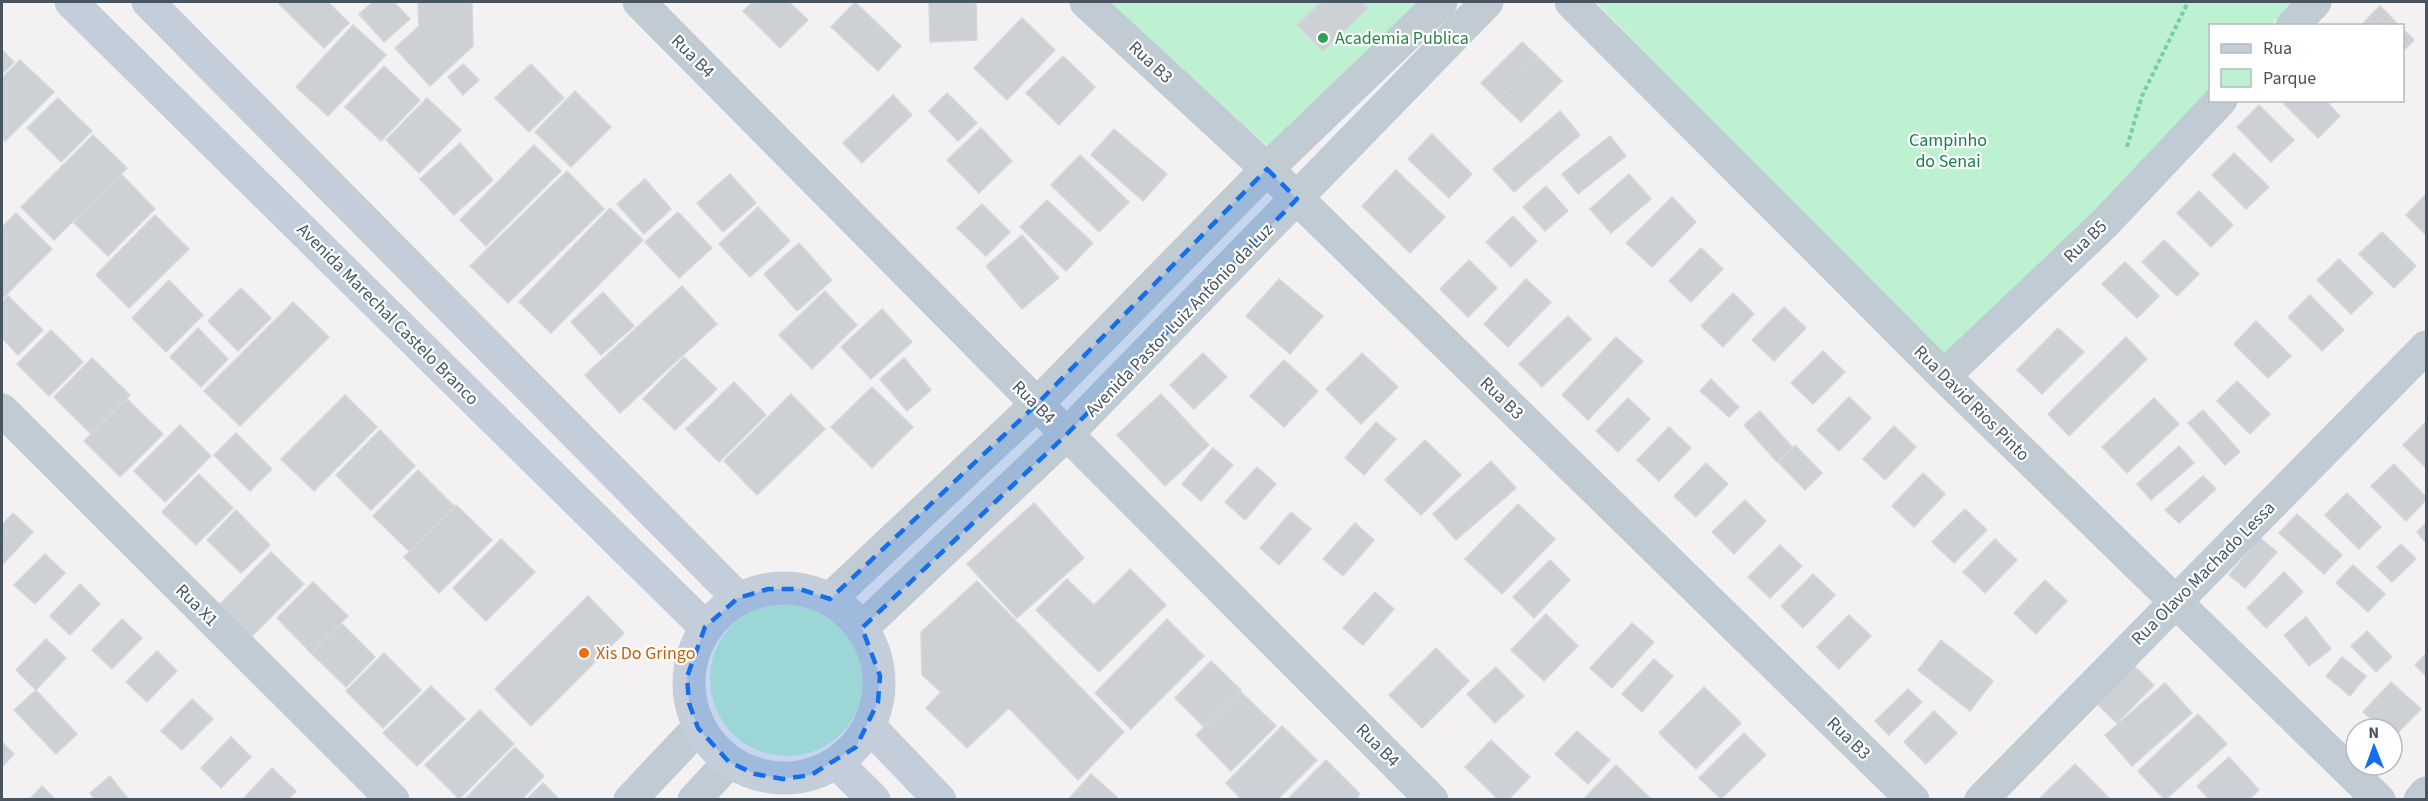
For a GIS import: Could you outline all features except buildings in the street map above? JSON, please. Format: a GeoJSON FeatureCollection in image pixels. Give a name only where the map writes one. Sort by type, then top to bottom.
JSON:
{"type":"FeatureCollection","features":[{"type":"Feature","properties":{"kind":"main road","name":"Avenida Marechal Castelo Branco"},"geometry":{"type":"LineString","coordinates":[[71,2],[705,627]]}},
{"type":"Feature","properties":{"kind":"main road"},"geometry":{"type":"LineString","coordinates":[[148,2],[738,598]]}},
{"type":"Feature","properties":{"kind":"main road"},"geometry":{"type":"LineString","coordinates":[[768,588],[800,589],[830,599],[862,628],[874,651],[880,676],[878,702],[869,726],[856,747],[837,763],[811,775],[783,778],[755,774],[729,762],[698,728],[689,703],[687,677],[693,651],[705,627],[738,598],[768,588]]}},
{"type":"Feature","properties":{"kind":"main road"},"geometry":{"type":"LineString","coordinates":[[869,726],[940,800]]}},
{"type":"Feature","properties":{"kind":"main road"},"geometry":{"type":"LineString","coordinates":[[837,763],[873,800]]}},
{"type":"Feature","properties":{"kind":"street","name":"Rua B4"},"geometry":{"type":"LineString","coordinates":[[639,2],[1432,800]]}},
{"type":"Feature","properties":{"kind":"street","name":"Rua B3"},"geometry":{"type":"LineString","coordinates":[[1086,2],[1267,169],[1913,800]]}},
{"type":"Feature","properties":{"kind":"street"},"geometry":{"type":"LineString","coordinates":[[830,599],[1037,404],[1267,169],[1441,2]]}},
{"type":"Feature","properties":{"kind":"street","name":"Avenida Pastor Luiz Antônio da Luz"},"geometry":{"type":"LineString","coordinates":[[862,628],[1067,434],[1487,2]]}},
{"type":"Feature","properties":{"kind":"street","name":"Rua David Rios Pinto"},"geometry":{"type":"LineString","coordinates":[[1571,2],[1944,376],[2379,800]]}},
{"type":"Feature","properties":{"kind":"street"},"geometry":{"type":"LineString","coordinates":[[2294,24],[2315,2]]}},
{"type":"Feature","properties":{"kind":"street","name":"Rua B5"},"geometry":{"type":"LineString","coordinates":[[1944,376],[2104,224],[2219,102]]}},
{"type":"Feature","properties":{"kind":"street","name":"Rua Olavo Machado Lessa"},"geometry":{"type":"LineString","coordinates":[[1981,800],[2427,347]]}},
{"type":"Feature","properties":{"kind":"street","name":"Rua X1"},"geometry":{"type":"LineString","coordinates":[[2,410],[393,800]]}},
{"type":"Feature","properties":{"kind":"street"},"geometry":{"type":"LineString","coordinates":[[630,800],[698,728]]}},
{"type":"Feature","properties":{"kind":"street"},"geometry":{"type":"LineString","coordinates":[[694,800],[729,762]]}},
{"type":"Feature","properties":{"kind":"street"},"geometry":{"type":"LineString","coordinates":[[2420,800],[2427,793]]}},
{"type":"Feature","properties":{"kind":"path"},"geometry":{"type":"LineString","coordinates":[[2126,149],[2142,96],[2188,2]]}},
{"type":"Feature","properties":{"kind":"highlighted area"},"geometry":{"type":"Polygon","coordinates":[[[1267,169],[1297,199],[1067,434],[862,628],[880,676],[878,702],[856,747],[811,775],[783,779],[755,774],[729,762],[698,728],[689,703],[687,677],[705,627],[738,598],[768,589],[800,589],[830,599],[1037,404],[1267,169]]]}},
{"type":"Feature","properties":{"kind":"green space"},"geometry":{"type":"Polygon","coordinates":[[[1107,2],[1418,2],[1273,151],[1107,2]]]}},
{"type":"Feature","properties":{"kind":"green space","name":"Campinho do Senai"},"geometry":{"type":"Polygon","coordinates":[[[1596,2],[2293,2],[2272,24],[2209,24],[2209,93],[2094,218],[1943,361],[1596,2]]]}},
{"type":"Feature","properties":{"kind":"green space"},"geometry":{"type":"Polygon","coordinates":[[[787,602],[816,608],[830,615],[841,625],[851,636],[858,650],[864,679],[858,708],[851,722],[841,733],[830,743],[816,750],[787,756],[758,750],[744,743],[733,733],[723,722],[716,708],[710,679],[716,650],[723,636],[733,625],[744,615],[758,608],[787,602]]]}},
{"type":"Feature","properties":{"kind":"place","name":"Academia Publica"},"geometry":{"type":"Point","coordinates":[1323,38]}},
{"type":"Feature","properties":{"kind":"place","name":"Xis Do Gringo"},"geometry":{"type":"Point","coordinates":[584,653]}}]}
